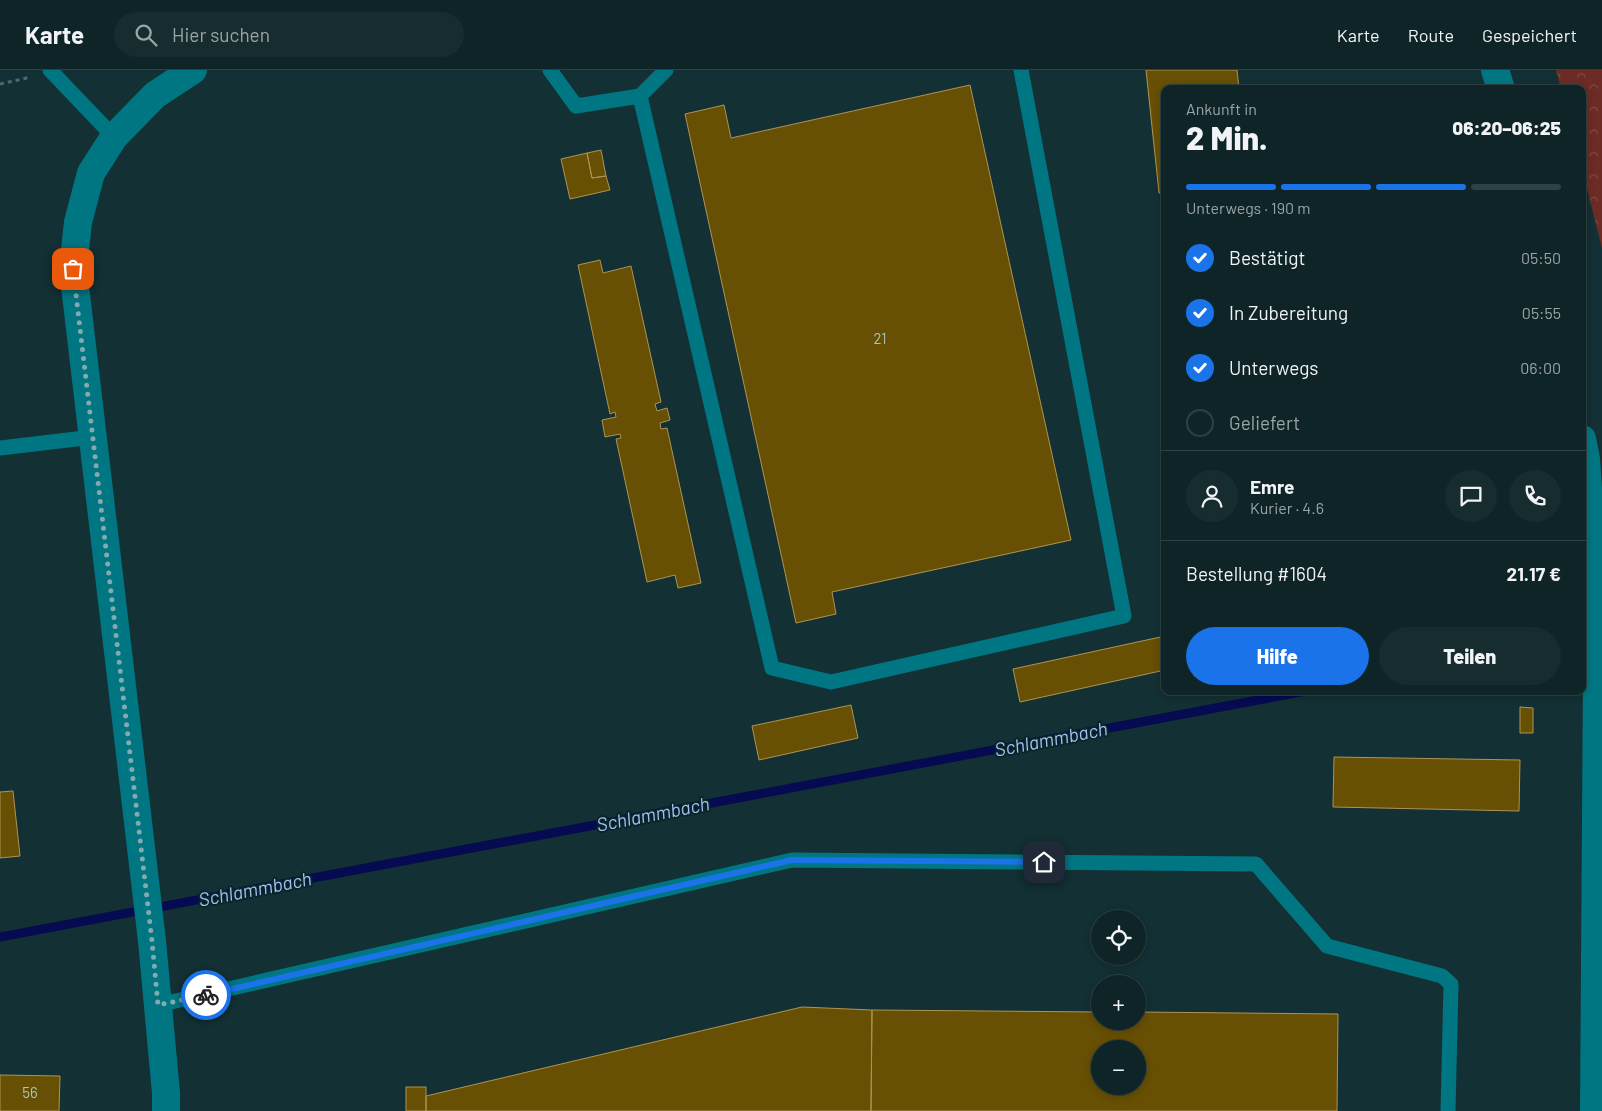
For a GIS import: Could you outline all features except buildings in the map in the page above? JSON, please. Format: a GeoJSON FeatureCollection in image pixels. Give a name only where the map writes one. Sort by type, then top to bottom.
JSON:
{"type":"FeatureCollection","features":[{"type":"Feature","properties":{"kind":"street"},"geometry":{"type":"LineString","coordinates":[[166,1111],[152,941],[73,269],[78,222],[91,173],[114,137],[155,95],[194,70]]}},
{"type":"Feature","properties":{"kind":"street"},"geometry":{"type":"LineString","coordinates":[[1495,70],[1500,85]]}},
{"type":"Feature","properties":{"kind":"street"},"geometry":{"type":"LineString","coordinates":[[1586,458],[1596,606],[1600,719],[1598,1014],[1594,1111]]}},
{"type":"Feature","properties":{"kind":"lane"},"geometry":{"type":"LineString","coordinates":[[550,70],[576,106],[640,96],[666,70]]}},
{"type":"Feature","properties":{"kind":"lane"},"geometry":{"type":"LineString","coordinates":[[640,96],[772,668],[831,682],[1124,616],[1021,70]]}},
{"type":"Feature","properties":{"kind":"lane"},"geometry":{"type":"LineString","coordinates":[[50,71],[114,137]]}},
{"type":"Feature","properties":{"kind":"lane"},"geometry":{"type":"LineString","coordinates":[[0,448],[93,437]]}},
{"type":"Feature","properties":{"kind":"lane"},"geometry":{"type":"LineString","coordinates":[[158,1005],[792,860],[1256,864],[1328,946],[1442,976],[1451,984],[1448,1111]]}},
{"type":"Feature","properties":{"kind":"path"},"geometry":{"type":"LineString","coordinates":[[0,84],[50,71]]}},
{"type":"Feature","properties":{"kind":"green space"},"geometry":{"type":"Polygon","coordinates":[[[1556,70],[1602,70],[1602,248],[1586,185],[1586,85],[1560,85],[1556,70]]]}},
{"type":"Feature","properties":{"kind":"waterway","name":"Schlammbach"},"geometry":{"type":"LineString","coordinates":[[0,937],[1285,695]]}},
{"type":"Feature","properties":{"kind":"way so far"},"geometry":{"type":"LineString","coordinates":[[73,269],[158,1005],[206,995]]}},
{"type":"Feature","properties":{"kind":"route"},"geometry":{"type":"LineString","coordinates":[[206,995],[792,860],[1044,862]]}}]}
